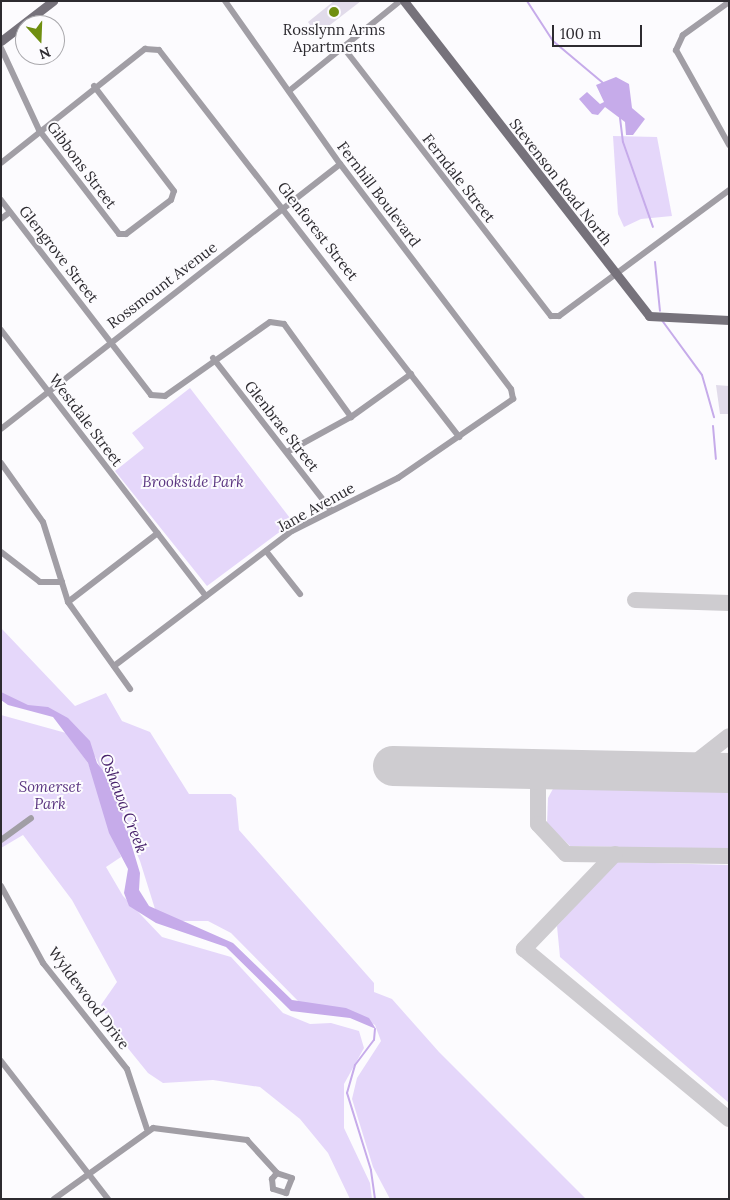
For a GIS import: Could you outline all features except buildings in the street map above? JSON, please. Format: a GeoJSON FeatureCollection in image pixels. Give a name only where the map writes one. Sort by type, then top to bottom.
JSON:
{"type":"FeatureCollection","features":[{"type":"Feature","properties":{"kind":"street"},"geometry":{"type":"LineString","coordinates":[[1,41],[53,1]]}},
{"type":"Feature","properties":{"kind":"street","name":"Fernhill Boulevard"},"geometry":{"type":"LineString","coordinates":[[225,1],[340,164],[511,389],[513,399]]}},
{"type":"Feature","properties":{"kind":"street"},"geometry":{"type":"LineString","coordinates":[[289,91],[400,1]]}},
{"type":"Feature","properties":{"kind":"street","name":"Stevenson Road North"},"geometry":{"type":"LineString","coordinates":[[404,1],[649,316],[729,320]]}},
{"type":"Feature","properties":{"kind":"street"},"geometry":{"type":"LineString","coordinates":[[729,2],[683,35],[676,50],[729,145]]}},
{"type":"Feature","properties":{"kind":"street","name":"Glenforest Street"},"geometry":{"type":"LineString","coordinates":[[94,86],[151,47],[159,50],[284,207],[459,437]]}},
{"type":"Feature","properties":{"kind":"street","name":"Gibbons Street"},"geometry":{"type":"LineString","coordinates":[[1,48],[39,130],[119,234],[126,234],[171,200],[174,191],[94,86]]}},
{"type":"Feature","properties":{"kind":"street","name":"Ferndale Street"},"geometry":{"type":"LineString","coordinates":[[342,48],[547,314],[559,316],[615,273]]}},
{"type":"Feature","properties":{"kind":"street"},"geometry":{"type":"LineString","coordinates":[[1,163],[94,86]]}},
{"type":"Feature","properties":{"kind":"street","name":"Rossmount Avenue"},"geometry":{"type":"LineString","coordinates":[[1,429],[109,341],[340,164]]}},
{"type":"Feature","properties":{"kind":"street"},"geometry":{"type":"LineString","coordinates":[[615,273],[729,190]]}},
{"type":"Feature","properties":{"kind":"street","name":"Glengrove Street"},"geometry":{"type":"LineString","coordinates":[[1,200],[151,395],[165,396],[213,358]]}},
{"type":"Feature","properties":{"kind":"street"},"geometry":{"type":"LineString","coordinates":[[1,219],[10,212]]}},
{"type":"Feature","properties":{"kind":"street"},"geometry":{"type":"LineString","coordinates":[[213,358],[256,328],[270,322],[284,324],[351,416]]}},
{"type":"Feature","properties":{"kind":"street","name":"Westdale Street"},"geometry":{"type":"LineString","coordinates":[[1,330],[50,391],[206,596]]}},
{"type":"Feature","properties":{"kind":"street","name":"Glenbrae Street"},"geometry":{"type":"LineString","coordinates":[[213,358],[331,510]]}},
{"type":"Feature","properties":{"kind":"street"},"geometry":{"type":"LineString","coordinates":[[287,452],[351,416],[412,374]]}},
{"type":"Feature","properties":{"kind":"street","name":"Jane Avenue"},"geometry":{"type":"LineString","coordinates":[[114,666],[266,551],[331,510],[398,478],[513,399]]}},
{"type":"Feature","properties":{"kind":"street"},"geometry":{"type":"LineString","coordinates":[[1,463],[34,504],[68,602],[130,689]]}},
{"type":"Feature","properties":{"kind":"street"},"geometry":{"type":"LineString","coordinates":[[68,602],[158,533]]}},
{"type":"Feature","properties":{"kind":"street"},"geometry":{"type":"LineString","coordinates":[[266,551],[300,594]]}},
{"type":"Feature","properties":{"kind":"street"},"geometry":{"type":"LineString","coordinates":[[1,552],[40,582],[62,582]]}},
{"type":"Feature","properties":{"kind":"street"},"geometry":{"type":"LineString","coordinates":[[1,840],[31,818]]}},
{"type":"Feature","properties":{"kind":"street","name":"Wyldewood Drive"},"geometry":{"type":"LineString","coordinates":[[1,886],[43,963],[127,1069],[148,1129]]}},
{"type":"Feature","properties":{"kind":"street"},"geometry":{"type":"LineString","coordinates":[[1,1062],[108,1199]]}},
{"type":"Feature","properties":{"kind":"street"},"geometry":{"type":"LineString","coordinates":[[54,1199],[148,1129],[237,1136],[258,1148],[277,1173]]}},
{"type":"Feature","properties":{"kind":"green space"},"geometry":{"type":"Polygon","coordinates":[[[613,136],[657,137],[672,216],[641,219],[624,227],[618,214],[613,136]]]}},
{"type":"Feature","properties":{"kind":"green space","name":"Brookside Park"},"geometry":{"type":"Polygon","coordinates":[[[190,388],[293,522],[207,586],[115,471],[144,448],[132,433],[190,388]]]}},
{"type":"Feature","properties":{"kind":"green space"},"geometry":{"type":"Polygon","coordinates":[[[1,628],[75,706],[106,693],[122,721],[150,732],[189,794],[231,794],[236,798],[239,830],[374,983],[374,992],[392,999],[439,1052],[586,1199],[390,1199],[373,1167],[352,1099],[357,1078],[381,1041],[375,1025],[352,1014],[300,1003],[231,933],[208,921],[173,921],[155,909],[140,861],[96,758],[71,723],[1,696],[1,628]]]}},
{"type":"Feature","properties":{"kind":"green space","name":"Somerset Park"},"geometry":{"type":"Polygon","coordinates":[[[1,715],[66,733],[88,763],[121,857],[106,867],[123,896],[162,937],[231,957],[283,1013],[310,1024],[331,1023],[359,1031],[364,1048],[344,1084],[344,1128],[370,1183],[372,1199],[350,1199],[328,1153],[300,1119],[260,1087],[213,1080],[163,1083],[148,1073],[114,1031],[101,1005],[117,982],[72,900],[23,835],[1,848],[1,715]]]}},
{"type":"Feature","properties":{"kind":"green space"},"geometry":{"type":"Polygon","coordinates":[[[555,785],[729,789],[729,849],[570,846],[547,824],[548,798],[555,785]]]}},
{"type":"Feature","properties":{"kind":"green space"},"geometry":{"type":"Polygon","coordinates":[[[616,862],[729,865],[729,1103],[560,957],[557,926],[616,862]]]}},
{"type":"Feature","properties":{"kind":"shaded area"},"geometry":{"type":"Polygon","coordinates":[[[616,77],[629,84],[632,108],[645,119],[633,135],[626,135],[625,122],[605,107],[598,115],[592,114],[579,99],[587,92],[600,104],[604,102],[596,85],[616,77]]]}},
{"type":"Feature","properties":{"kind":"shaded area"},"geometry":{"type":"Polygon","coordinates":[[[1,692],[28,705],[48,707],[68,718],[90,741],[97,763],[113,783],[140,873],[139,890],[149,906],[233,943],[292,1000],[346,1008],[369,1018],[376,1029],[350,1018],[291,1011],[226,947],[156,923],[129,906],[124,893],[128,869],[109,833],[88,763],[53,717],[8,705],[1,700],[1,692]]]}},
{"type":"Feature","properties":{"kind":"waterway"},"geometry":{"type":"LineString","coordinates":[[527,1],[553,41],[603,83]]}},
{"type":"Feature","properties":{"kind":"waterway"},"geometry":{"type":"LineString","coordinates":[[620,118],[623,142],[653,227]]}},
{"type":"Feature","properties":{"kind":"waterway"},"geometry":{"type":"LineString","coordinates":[[655,262],[660,311]]}},
{"type":"Feature","properties":{"kind":"waterway"},"geometry":{"type":"LineString","coordinates":[[661,319],[702,375],[714,417]]}},
{"type":"Feature","properties":{"kind":"waterway"},"geometry":{"type":"LineString","coordinates":[[713,426],[716,459]]}},
{"type":"Feature","properties":{"kind":"waterway","name":"Oshawa Creek"},"geometry":{"type":"LineString","coordinates":[[375,1029],[374,1040],[355,1065],[347,1093],[371,1170],[375,1199]]}},
{"type":"Feature","properties":{"kind":"taxiway"},"geometry":{"type":"LineString","coordinates":[[635,600],[729,603]]}},
{"type":"Feature","properties":{"kind":"taxiway"},"geometry":{"type":"LineString","coordinates":[[683,772],[729,736]]}},
{"type":"Feature","properties":{"kind":"taxiway"},"geometry":{"type":"LineString","coordinates":[[545,769],[538,786],[538,824],[566,854],[729,856]]}},
{"type":"Feature","properties":{"kind":"taxiway"},"geometry":{"type":"LineString","coordinates":[[615,854],[524,949],[729,1119]]}},
{"type":"Feature","properties":{"kind":"runway"},"geometry":{"type":"LineString","coordinates":[[393,766],[729,773]]}},
{"type":"Feature","properties":{"kind":"place","name":"Rosslynn Arms Apartments"},"geometry":{"type":"Point","coordinates":[334,12]}}]}
